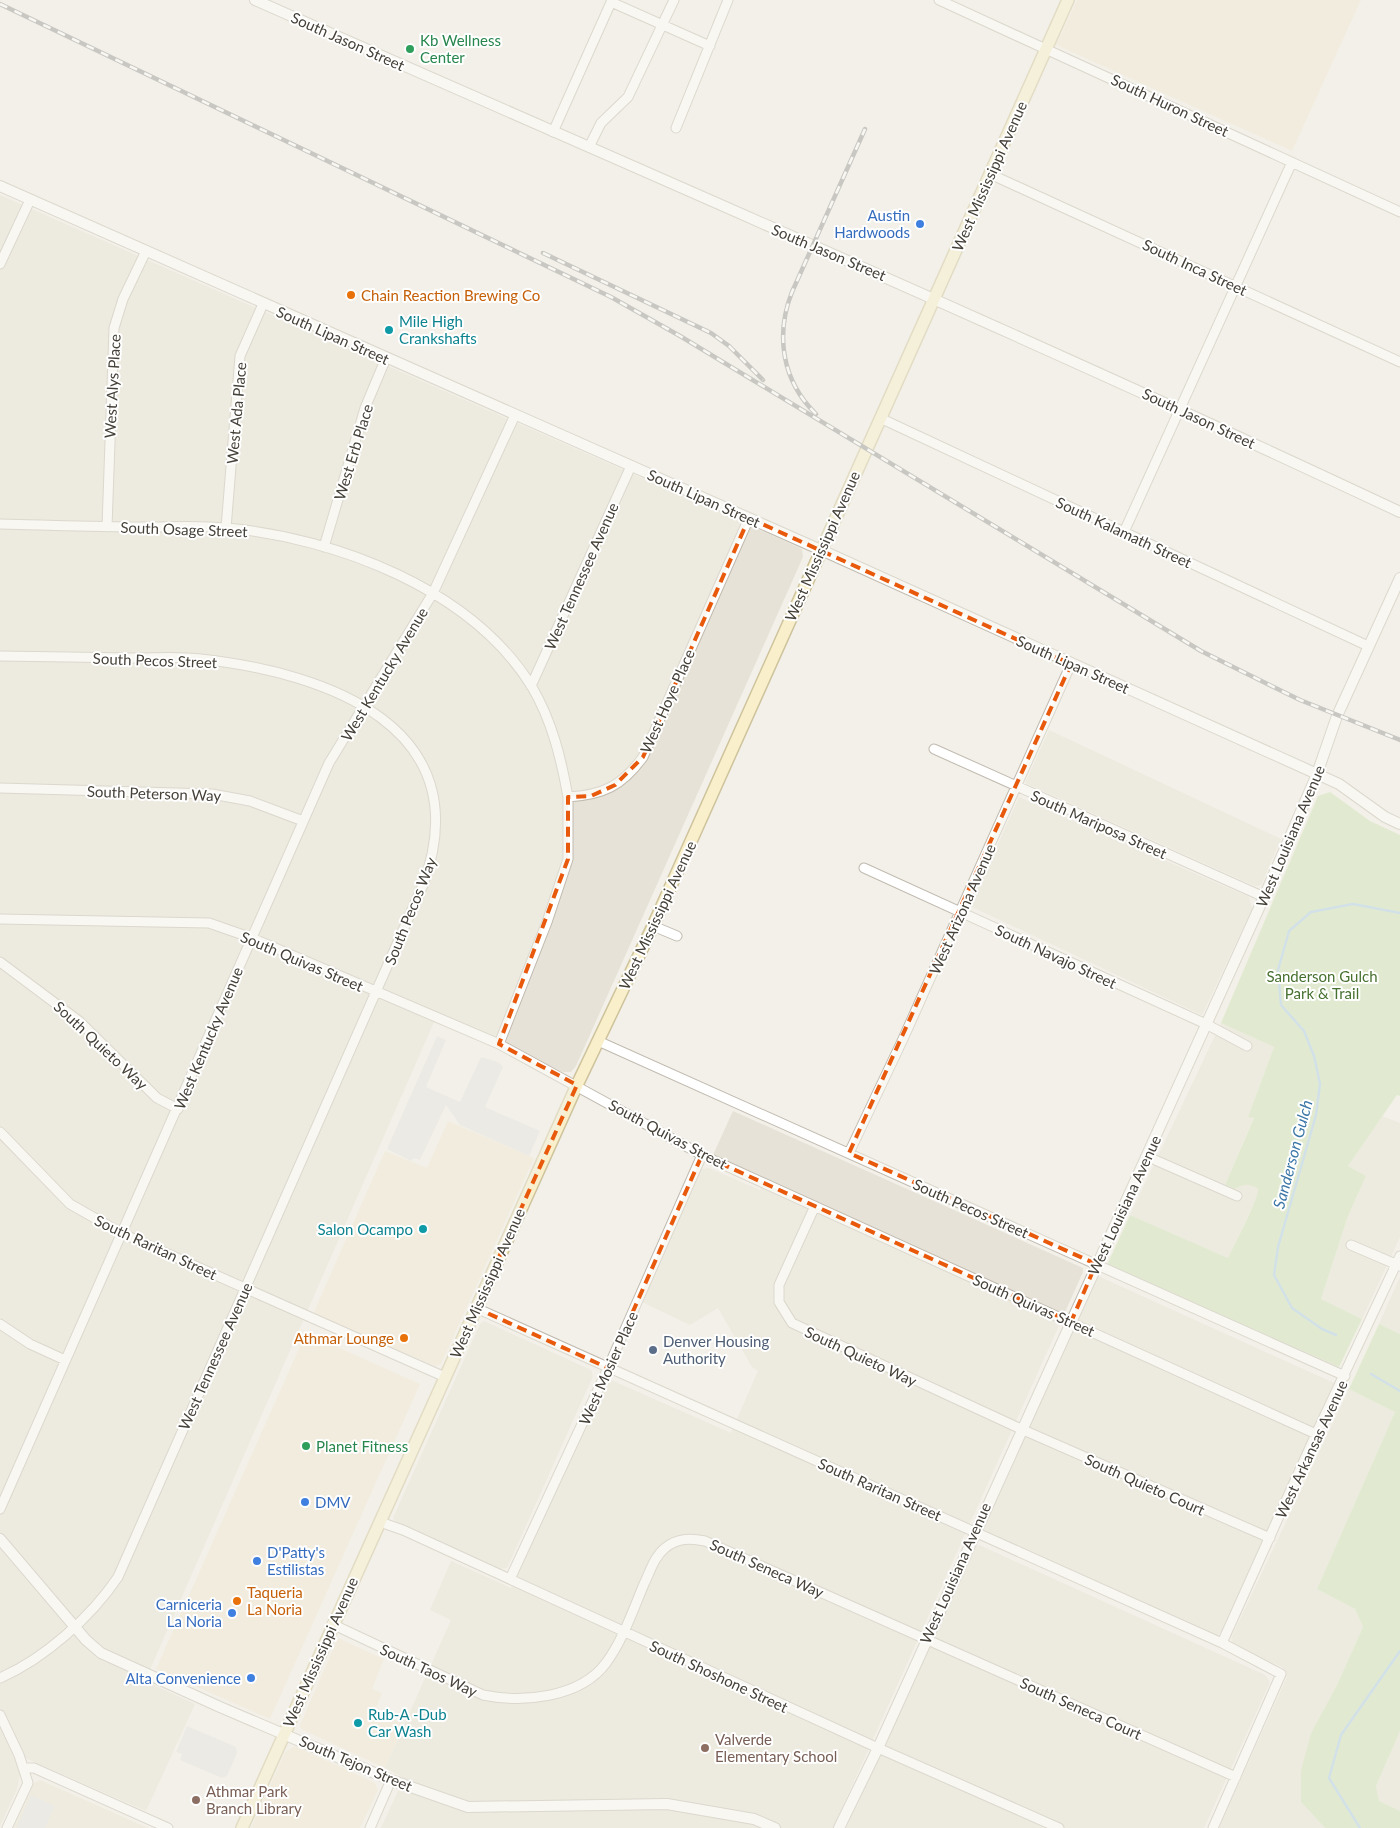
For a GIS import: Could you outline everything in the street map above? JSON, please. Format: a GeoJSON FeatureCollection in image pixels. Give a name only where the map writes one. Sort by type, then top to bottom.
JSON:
{"type":"FeatureCollection","features":[{"type":"Feature","properties":{"kind":"main road","name":"West Mississippi Avenue"},"geometry":{"type":"LineString","coordinates":[[242,1828],[332,1624],[380,1522],[576,1085],[653,926],[820,549],[1068,0]]}},
{"type":"Feature","properties":{"kind":"street","name":"South Jason Street"},"geometry":{"type":"LineString","coordinates":[[255,0],[934,298],[1180,409],[1400,512]]}},
{"type":"Feature","properties":{"kind":"street"},"geometry":{"type":"LineString","coordinates":[[589,148],[601,123],[628,97],[674,0]]}},
{"type":"Feature","properties":{"kind":"street"},"geometry":{"type":"LineString","coordinates":[[676,128],[728,0]]}},
{"type":"Feature","properties":{"kind":"street","name":"South Huron Street"},"geometry":{"type":"LineString","coordinates":[[939,0],[1400,212]]}},
{"type":"Feature","properties":{"kind":"street"},"geometry":{"type":"LineString","coordinates":[[553,132],[612,1],[710,46]]}},
{"type":"Feature","properties":{"kind":"street"},"geometry":{"type":"LineString","coordinates":[[1124,532],[1292,162]]}},
{"type":"Feature","properties":{"kind":"street","name":"South Inca Street"},"geometry":{"type":"LineString","coordinates":[[990,174],[1400,362]]}},
{"type":"Feature","properties":{"kind":"street","name":"South Lipan Street"},"geometry":{"type":"LineString","coordinates":[[0,186],[820,549],[1318,774],[1339,784],[1377,812],[1400,824]]}},
{"type":"Feature","properties":{"kind":"street"},"geometry":{"type":"LineString","coordinates":[[0,264],[30,200]]}},
{"type":"Feature","properties":{"kind":"street","name":"West Alys Place"},"geometry":{"type":"LineString","coordinates":[[107,527],[114,328],[123,299],[146,251]]}},
{"type":"Feature","properties":{"kind":"street","name":"West Ada Place"},"geometry":{"type":"LineString","coordinates":[[226,528],[240,356],[263,304]]}},
{"type":"Feature","properties":{"kind":"street","name":"West Erb Place"},"geometry":{"type":"LineString","coordinates":[[324,547],[365,408],[386,358]]}},
{"type":"Feature","properties":{"kind":"street","name":"West Kentucky Avenue"},"geometry":{"type":"LineString","coordinates":[[0,1510],[329,763],[365,707],[433,592],[515,415]]}},
{"type":"Feature","properties":{"kind":"street","name":"South Kalamath Street"},"geometry":{"type":"LineString","coordinates":[[880,418],[1368,646]]}},
{"type":"Feature","properties":{"kind":"street","name":"West Tennessee Avenue"},"geometry":{"type":"LineString","coordinates":[[531,686],[631,466]]}},
{"type":"Feature","properties":{"kind":"street","name":"West Hoye Place"},"geometry":{"type":"LineString","coordinates":[[568,797],[592,796],[615,785],[635,768],[643,757],[749,518]]}},
{"type":"Feature","properties":{"kind":"street","name":"South Osage Street"},"geometry":{"type":"LineString","coordinates":[[0,524],[226,528],[270,534],[324,547],[380,566],[433,592],[486,633],[531,686],[555,738],[568,797]]}},
{"type":"Feature","properties":{"kind":"street","name":"West Louisiana Avenue"},"geometry":{"type":"LineString","coordinates":[[839,1828],[878,1748],[974,1531],[1264,897],[1318,774],[1337,716],[1400,578]]}},
{"type":"Feature","properties":{"kind":"street","name":"South Pecos Street"},"geometry":{"type":"LineString","coordinates":[[0,656],[199,658],[291,675],[331,689],[365,707],[399,733],[408,743],[426,773],[434,798]]}},
{"type":"Feature","properties":{"kind":"street","name":"West Arizona Avenue"},"geometry":{"type":"LineString","coordinates":[[849,1153],[1017,787],[1071,664]]}},
{"type":"Feature","properties":{"kind":"street","name":"South Mariposa Street"},"geometry":{"type":"LineString","coordinates":[[934,749],[1264,897]]}},
{"type":"Feature","properties":{"kind":"street","name":"South Peterson Way"},"geometry":{"type":"LineString","coordinates":[[0,788],[212,794],[250,802],[303,821]]}},
{"type":"Feature","properties":{"kind":"street"},"geometry":{"type":"LineString","coordinates":[[499,1044],[547,922],[568,859],[568,797]]}},
{"type":"Feature","properties":{"kind":"street","name":"South Pecos Way"},"geometry":{"type":"LineString","coordinates":[[377,993],[430,865],[436,836],[434,798]]}},
{"type":"Feature","properties":{"kind":"street","name":"South Navajo Street"},"geometry":{"type":"LineString","coordinates":[[864,868],[1206,1024],[1247,1046]]}},
{"type":"Feature","properties":{"kind":"street","name":"South Quivas Street"},"geometry":{"type":"LineString","coordinates":[[0,919],[209,923],[252,938],[499,1044],[702,1155],[1316,1434]]}},
{"type":"Feature","properties":{"kind":"street"},"geometry":{"type":"LineString","coordinates":[[653,926],[677,936]]}},
{"type":"Feature","properties":{"kind":"street","name":"South Quieto Way"},"geometry":{"type":"LineString","coordinates":[[0,962],[79,1021],[157,1098],[178,1109]]}},
{"type":"Feature","properties":{"kind":"street","name":"West Tennessee Avenue"},"geometry":{"type":"LineString","coordinates":[[0,1678],[36,1657],[75,1627],[97,1605],[118,1577],[377,993]]}},
{"type":"Feature","properties":{"kind":"street","name":"South Pecos Street"},"geometry":{"type":"LineString","coordinates":[[598,1041],[1345,1376]]}},
{"type":"Feature","properties":{"kind":"street","name":"South Raritan Street"},"geometry":{"type":"LineString","coordinates":[[0,1132],[70,1204],[121,1233],[445,1377]]}},
{"type":"Feature","properties":{"kind":"street","name":"West Mosier Place"},"geometry":{"type":"LineString","coordinates":[[510,1579],[608,1368],[702,1155]]}},
{"type":"Feature","properties":{"kind":"street"},"geometry":{"type":"LineString","coordinates":[[1146,1156],[1237,1196]]}},
{"type":"Feature","properties":{"kind":"street","name":"South Quieto Way"},"geometry":{"type":"LineString","coordinates":[[816,1206],[779,1285],[779,1302],[792,1323],[1021,1429]]}},
{"type":"Feature","properties":{"kind":"street"},"geometry":{"type":"LineString","coordinates":[[1351,1245],[1399,1262]]}},
{"type":"Feature","properties":{"kind":"street","name":"West Arkansas Avenue"},"geometry":{"type":"LineString","coordinates":[[1222,1643],[1316,1434],[1399,1262]]}},
{"type":"Feature","properties":{"kind":"street","name":"South Raritan Street"},"geometry":{"type":"LineString","coordinates":[[476,1308],[1222,1643],[1281,1674],[1236,1777]]}},
{"type":"Feature","properties":{"kind":"street"},"geometry":{"type":"LineString","coordinates":[[0,1324],[30,1344],[65,1360]]}},
{"type":"Feature","properties":{"kind":"street","name":"South Quieto Court"},"geometry":{"type":"LineString","coordinates":[[1021,1429],[1270,1538]]}},
{"type":"Feature","properties":{"kind":"street","name":"South Shoshone Street"},"geometry":{"type":"LineString","coordinates":[[380,1522],[403,1530],[878,1748],[1059,1828]]}},
{"type":"Feature","properties":{"kind":"street","name":"South Tejon Street"},"geometry":{"type":"LineString","coordinates":[[0,1539],[75,1627],[101,1653],[220,1708],[284,1732],[391,1780],[468,1807],[667,1804],[754,1819],[775,1828]]}},
{"type":"Feature","properties":{"kind":"street","name":"South Seneca Way"},"geometry":{"type":"LineString","coordinates":[[623,1632],[658,1556],[678,1541],[694,1539],[705,1541],[926,1638]]}},
{"type":"Feature","properties":{"kind":"street","name":"South Taos Way"},"geometry":{"type":"LineString","coordinates":[[332,1624],[470,1690],[499,1697],[549,1695],[584,1683],[606,1664],[623,1632]]}},
{"type":"Feature","properties":{"kind":"street","name":"South Seneca Court"},"geometry":{"type":"LineString","coordinates":[[926,1638],[1236,1777]]}},
{"type":"Feature","properties":{"kind":"street"},"geometry":{"type":"LineString","coordinates":[[0,1715],[28,1783],[7,1828]]}},
{"type":"Feature","properties":{"kind":"street"},"geometry":{"type":"LineString","coordinates":[[23,1768],[34,1768],[168,1828]]}},
{"type":"Feature","properties":{"kind":"street"},"geometry":{"type":"LineString","coordinates":[[1213,1828],[1236,1777]]}},
{"type":"Feature","properties":{"kind":"street"},"geometry":{"type":"LineString","coordinates":[[370,1828],[391,1780]]}},
{"type":"Feature","properties":{"kind":"highlighted area"},"geometry":{"type":"Polygon","coordinates":[[[749,518],[1071,664],[849,1153],[1096,1264],[1071,1322],[702,1155],[608,1368],[476,1308],[577,1085],[499,1044],[568,859],[568,797],[591,796],[615,785],[643,757],[749,518]]]}},
{"type":"Feature","properties":{"kind":"shaded area"},"geometry":{"type":"Polygon","coordinates":[[[1077,0],[1361,0],[1292,151],[1056,45],[1077,0]]]}},
{"type":"Feature","properties":{"kind":"shaded area"},"geometry":{"type":"Polygon","coordinates":[[[0,195],[798,547],[802,549],[803,557],[576,1066],[571,1072],[563,1072],[437,1015],[145,1681],[195,1704],[146,1811],[23,1757],[17,1789],[0,1826],[0,195]]]}},
{"type":"Feature","properties":{"kind":"shaded area"},"geometry":{"type":"Polygon","coordinates":[[[1049,730],[1281,839],[1261,885],[1255,886],[1025,783],[1049,730]]]}},
{"type":"Feature","properties":{"kind":"shaded area"},"geometry":{"type":"Polygon","coordinates":[[[1019,797],[1249,897],[1252,909],[1202,1015],[970,906],[1019,797]]]}},
{"type":"Feature","properties":{"kind":"shaded area"},"geometry":{"type":"Polygon","coordinates":[[[1221,1023],[1274,1047],[1248,1117],[1254,1117],[1225,1185],[1235,1189],[1243,1184],[1250,1184],[1258,1189],[1259,1193],[1228,1258],[1130,1215],[1221,1023]]]}},
{"type":"Feature","properties":{"kind":"shaded area"},"geometry":{"type":"Polygon","coordinates":[[[437,1036],[446,1040],[426,1087],[460,1102],[481,1057],[498,1062],[503,1067],[485,1107],[540,1131],[529,1156],[460,1125],[446,1105],[420,1160],[414,1158],[411,1161],[387,1149],[437,1036]]]}},
{"type":"Feature","properties":{"kind":"shaded area"},"geometry":{"type":"Polygon","coordinates":[[[733,1111],[1083,1268],[1083,1272],[833,1828],[381,1828],[404,1778],[385,1768],[451,1620],[430,1610],[451,1561],[511,1588],[606,1381],[611,1380],[731,1433],[758,1371],[752,1367],[718,1308],[690,1325],[642,1302],[702,1169],[709,1168],[760,1190],[765,1178],[713,1155],[733,1111]]]}},
{"type":"Feature","properties":{"kind":"shaded area"},"geometry":{"type":"Polygon","coordinates":[[[1382,1116],[1400,1123],[1400,1237],[1362,1319],[1321,1299],[1348,1216],[1366,1176],[1348,1166],[1382,1116]]]}},
{"type":"Feature","properties":{"kind":"shaded area"},"geometry":{"type":"Polygon","coordinates":[[[448,1121],[534,1158],[441,1364],[435,1366],[313,1314],[385,1151],[427,1168],[448,1121]]]}},
{"type":"Feature","properties":{"kind":"shaded area"},"geometry":{"type":"Polygon","coordinates":[[[1098,1276],[1334,1383],[1223,1629],[1216,1637],[983,1531],[983,1526],[1098,1276]]]}},
{"type":"Feature","properties":{"kind":"shaded area"},"geometry":{"type":"Polygon","coordinates":[[[1400,1277],[1400,1334],[1379,1324],[1400,1277]]]}},
{"type":"Feature","properties":{"kind":"shaded area"},"geometry":{"type":"Polygon","coordinates":[[[484,1321],[591,1370],[593,1376],[507,1568],[498,1569],[395,1521],[393,1518],[480,1324],[484,1321]]]}},
{"type":"Feature","properties":{"kind":"shaded area"},"geometry":{"type":"Polygon","coordinates":[[[306,1333],[420,1384],[270,1719],[156,1669],[306,1333]]]}},
{"type":"Feature","properties":{"kind":"shaded area"},"geometry":{"type":"Polygon","coordinates":[[[1349,1389],[1395,1412],[1317,1589],[1355,1609],[1363,1627],[1337,1685],[1311,1733],[1301,1802],[1325,1828],[1219,1828],[1287,1677],[1282,1667],[1231,1644],[1232,1636],[1349,1389]]]}},
{"type":"Feature","properties":{"kind":"shaded area"},"geometry":{"type":"Polygon","coordinates":[[[979,1545],[1265,1675],[1270,1682],[1204,1828],[846,1828],[972,1548],[979,1545]]]}},
{"type":"Feature","properties":{"kind":"shaded area"},"geometry":{"type":"Polygon","coordinates":[[[338,1638],[384,1659],[372,1689],[382,1693],[375,1711],[404,1724],[385,1768],[301,1729],[300,1725],[338,1638]]]}},
{"type":"Feature","properties":{"kind":"shaded area"},"geometry":{"type":"Polygon","coordinates":[[[187,1726],[236,1747],[237,1753],[227,1776],[222,1778],[180,1760],[182,1754],[176,1752],[187,1726]]]}},
{"type":"Feature","properties":{"kind":"shaded area"},"geometry":{"type":"Polygon","coordinates":[[[1400,1731],[1400,1811],[1379,1801],[1376,1786],[1400,1731]]]}},
{"type":"Feature","properties":{"kind":"shaded area"},"geometry":{"type":"Polygon","coordinates":[[[295,1746],[375,1783],[378,1790],[360,1828],[251,1828],[285,1752],[295,1746]]]}},
{"type":"Feature","properties":{"kind":"shaded area"},"geometry":{"type":"Polygon","coordinates":[[[40,1780],[148,1828],[14,1828],[34,1783],[40,1780]]]}},
{"type":"Feature","properties":{"kind":"shaded area"},"geometry":{"type":"Polygon","coordinates":[[[31,1795],[55,1806],[45,1828],[16,1828],[31,1795]]]}},
{"type":"Feature","properties":{"kind":"green space","name":"Sanderson Gulch Park & Trail"},"geometry":{"type":"Polygon","coordinates":[[[1330,792],[1370,821],[1400,835],[1400,1096],[1397,1095],[1348,1166],[1366,1176],[1348,1216],[1321,1299],[1362,1319],[1339,1367],[1107,1265],[1130,1215],[1228,1258],[1246,1222],[1258,1189],[1249,1185],[1235,1189],[1225,1185],[1254,1118],[1248,1117],[1274,1047],[1221,1023],[1318,796],[1330,792]]]}},
{"type":"Feature","properties":{"kind":"green space"},"geometry":{"type":"Polygon","coordinates":[[[1379,1324],[1400,1334],[1400,1731],[1376,1786],[1379,1801],[1400,1811],[1400,1828],[1325,1828],[1301,1802],[1301,1771],[1311,1733],[1337,1685],[1363,1627],[1355,1609],[1317,1589],[1395,1412],[1349,1389],[1379,1324]]]}},
{"type":"Feature","properties":{"kind":"waterway","name":"Sanderson Gulch"},"geometry":{"type":"LineString","coordinates":[[1336,1335],[1322,1329],[1292,1308],[1274,1275],[1278,1247],[1316,1115],[1320,1084],[1314,1056],[1304,1031],[1281,1005],[1278,970],[1289,931],[1311,912],[1353,904],[1400,913]]}},
{"type":"Feature","properties":{"kind":"waterway","name":"Sanderson Gulch"},"geometry":{"type":"LineString","coordinates":[[1371,1374],[1400,1391]]}},
{"type":"Feature","properties":{"kind":"waterway","name":"Sanderson Gulch"},"geometry":{"type":"LineString","coordinates":[[1360,1828],[1329,1778],[1341,1735],[1400,1651]]}},
{"type":"Feature","properties":{"kind":"railway"},"geometry":{"type":"LineString","coordinates":[[0,4],[611,297],[680,336],[1201,651],[1300,700],[1400,740]]}},
{"type":"Feature","properties":{"kind":"railway"},"geometry":{"type":"LineString","coordinates":[[816,414],[805,401],[789,372],[783,341],[784,325],[792,292],[865,129]]}},
{"type":"Feature","properties":{"kind":"railway"},"geometry":{"type":"LineString","coordinates":[[543,253],[711,333],[729,346],[763,380]]}},
{"type":"Feature","properties":{"kind":"place","name":"Kb Wellness Center"},"geometry":{"type":"Point","coordinates":[410,49]}},
{"type":"Feature","properties":{"kind":"place","name":"Austin Hardwoods"},"geometry":{"type":"Point","coordinates":[920,224]}},
{"type":"Feature","properties":{"kind":"place","name":"Chain Reaction Brewing Co"},"geometry":{"type":"Point","coordinates":[351,295]}},
{"type":"Feature","properties":{"kind":"place","name":"Mile High Crankshafts"},"geometry":{"type":"Point","coordinates":[389,330]}},
{"type":"Feature","properties":{"kind":"place","name":"Salon Ocampo"},"geometry":{"type":"Point","coordinates":[423,1229]}},
{"type":"Feature","properties":{"kind":"place","name":"Athmar Lounge"},"geometry":{"type":"Point","coordinates":[404,1338]}},
{"type":"Feature","properties":{"kind":"place","name":"Denver Housing Authority"},"geometry":{"type":"Point","coordinates":[653,1350]}},
{"type":"Feature","properties":{"kind":"place","name":"Planet Fitness"},"geometry":{"type":"Point","coordinates":[306,1446]}},
{"type":"Feature","properties":{"kind":"place","name":"DMV"},"geometry":{"type":"Point","coordinates":[305,1502]}},
{"type":"Feature","properties":{"kind":"place","name":"D'Patty's Estilistas"},"geometry":{"type":"Point","coordinates":[257,1561]}},
{"type":"Feature","properties":{"kind":"place","name":"Taqueria La Noria"},"geometry":{"type":"Point","coordinates":[237,1601]}},
{"type":"Feature","properties":{"kind":"place","name":"Carniceria La Noria"},"geometry":{"type":"Point","coordinates":[232,1613]}},
{"type":"Feature","properties":{"kind":"place","name":"Alta Convenience"},"geometry":{"type":"Point","coordinates":[251,1678]}},
{"type":"Feature","properties":{"kind":"place","name":"Rub-A -Dub Car Wash"},"geometry":{"type":"Point","coordinates":[358,1723]}},
{"type":"Feature","properties":{"kind":"place","name":"Valverde Elementary School"},"geometry":{"type":"Point","coordinates":[705,1748]}},
{"type":"Feature","properties":{"kind":"place","name":"Athmar Park Branch Library"},"geometry":{"type":"Point","coordinates":[196,1800]}}]}
